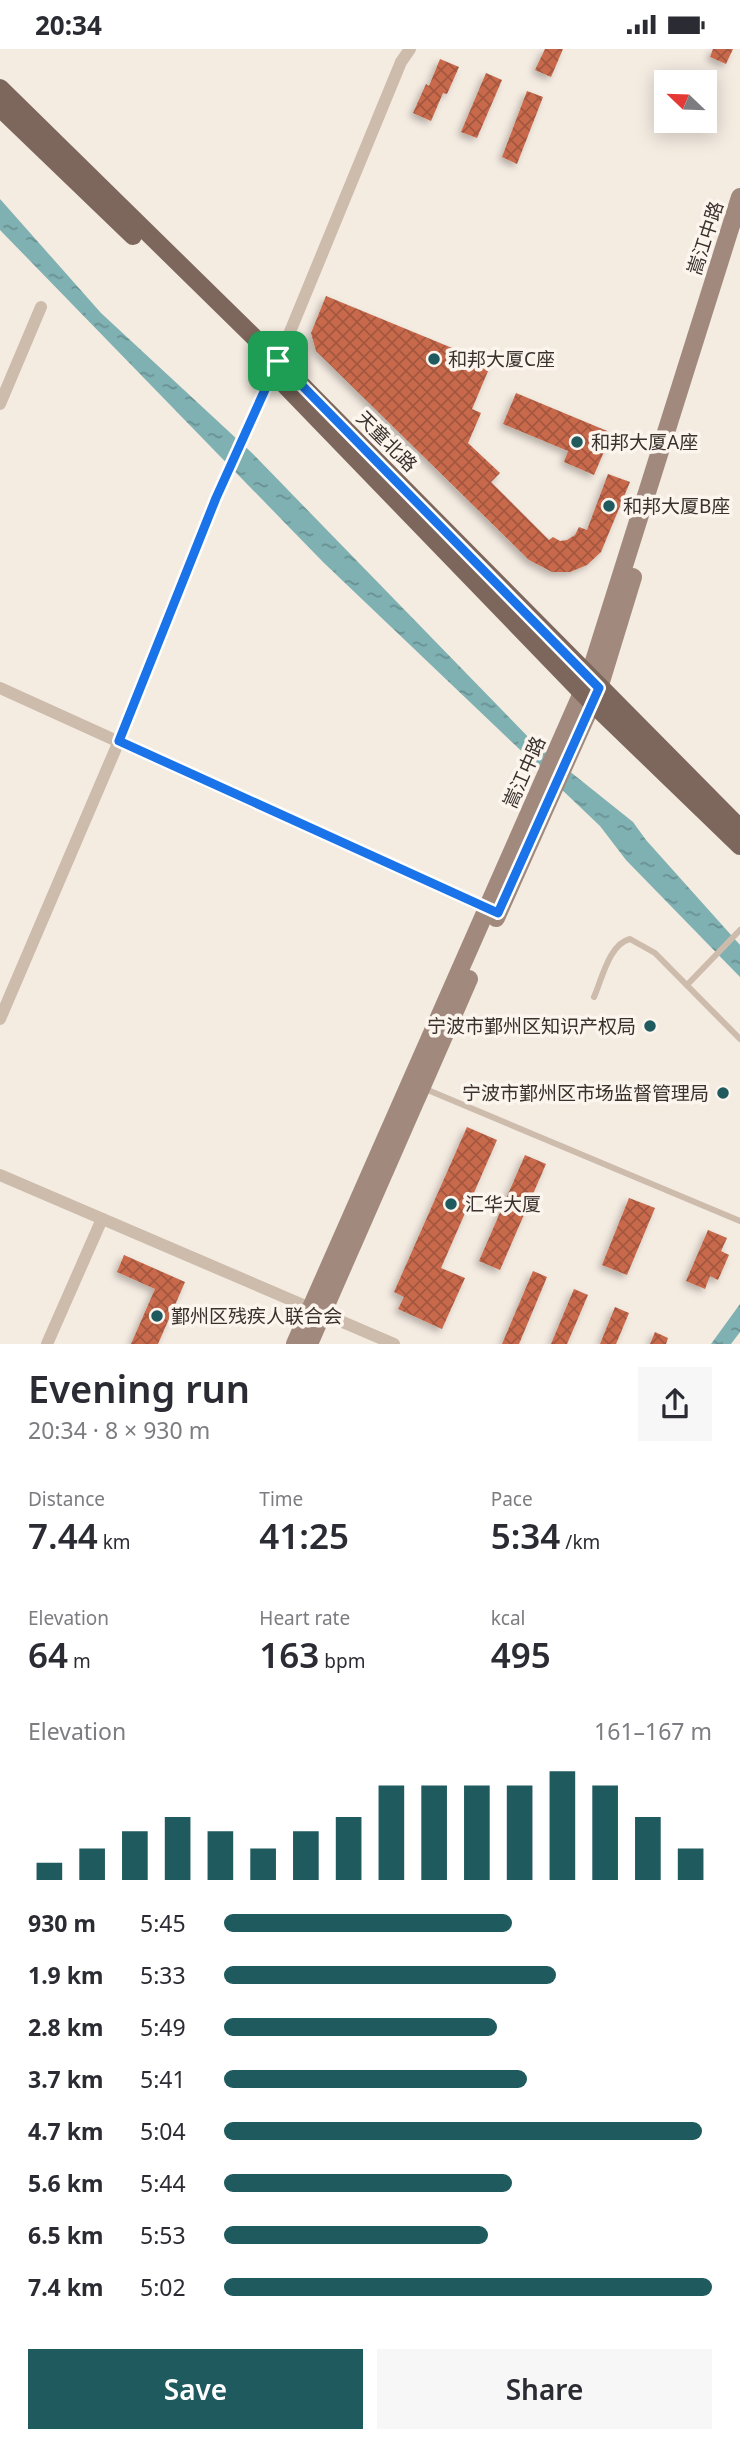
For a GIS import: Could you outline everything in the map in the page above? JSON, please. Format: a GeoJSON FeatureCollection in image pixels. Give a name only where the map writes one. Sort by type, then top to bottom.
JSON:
{"type":"FeatureCollection","features":[{"type":"Feature","properties":{"kind":"main road","name":"天童北路"},"geometry":{"type":"LineString","coordinates":[[0,88],[590,690],[740,828]]}},
{"type":"Feature","properties":{"kind":"main road","name":"天童北路"},"geometry":{"type":"LineString","coordinates":[[0,108],[166,260]]}},
{"type":"Feature","properties":{"kind":"main road","name":"嵩江中路"},"geometry":{"type":"LineString","coordinates":[[309,1344],[316,1310],[590,690],[740,197]]}},
{"type":"Feature","properties":{"kind":"main road","name":"嵩江中路"},"geometry":{"type":"LineString","coordinates":[[295,1344],[316,1310],[421,1088],[492,911],[540,820],[571,749],[740,229]]}},
{"type":"Feature","properties":{"kind":"main road"},"geometry":{"type":"LineString","coordinates":[[590,690],[740,846]]}},
{"type":"Feature","properties":{"kind":"street"},"geometry":{"type":"LineString","coordinates":[[0,1019],[119,741],[270,365],[401,62],[410,49]]}},
{"type":"Feature","properties":{"kind":"street"},"geometry":{"type":"LineString","coordinates":[[0,404],[41,307]]}},
{"type":"Feature","properties":{"kind":"street"},"geometry":{"type":"LineString","coordinates":[[0,688],[492,911]]}},
{"type":"Feature","properties":{"kind":"street"},"geometry":{"type":"LineString","coordinates":[[0,1175],[394,1344]]}},
{"type":"Feature","properties":{"kind":"street"},"geometry":{"type":"LineString","coordinates":[[47,1344],[102,1219]]}},
{"type":"Feature","properties":{"kind":"lane"},"geometry":{"type":"LineString","coordinates":[[687,985],[740,930]]}},
{"type":"Feature","properties":{"kind":"lane"},"geometry":{"type":"LineString","coordinates":[[594,997],[615,949],[622,941],[630,939],[655,953],[740,1038]]}},
{"type":"Feature","properties":{"kind":"lane"},"geometry":{"type":"LineString","coordinates":[[421,1088],[740,1221]]}},
{"type":"Feature","properties":{"kind":"water"},"geometry":{"type":"Polygon","coordinates":[[[0,199],[101,313],[252,453],[533,742],[633,822],[740,945],[740,977],[626,860],[600,826],[323,562],[0,230],[0,199]]]}},
{"type":"Feature","properties":{"kind":"water"},"geometry":{"type":"Polygon","coordinates":[[[740,1304],[740,1332],[731,1344],[711,1344],[740,1304]]]}},
{"type":"Feature","properties":{"kind":"building"},"geometry":{"type":"Polygon","coordinates":[[[545,49],[563,49],[551,77],[535,70],[545,49]]]}},
{"type":"Feature","properties":{"kind":"building"},"geometry":{"type":"Polygon","coordinates":[[[713,49],[733,49],[726,64],[710,57],[713,49]]]}},
{"type":"Feature","properties":{"kind":"building"},"geometry":{"type":"Polygon","coordinates":[[[440,59],[459,67],[447,94],[443,93],[431,121],[413,113],[426,84],[429,86],[440,59]]]}},
{"type":"Feature","properties":{"kind":"building"},"geometry":{"type":"Polygon","coordinates":[[[486,73],[502,80],[477,138],[461,132],[486,73]]]}},
{"type":"Feature","properties":{"kind":"building"},"geometry":{"type":"Polygon","coordinates":[[[527,91],[543,97],[517,164],[502,157],[527,91]]]}},
{"type":"Feature","properties":{"kind":"building"},"geometry":{"type":"Polygon","coordinates":[[[326,296],[491,364],[472,409],[481,413],[468,443],[500,473],[491,482],[549,540],[553,537],[560,541],[567,540],[575,535],[579,527],[587,530],[608,474],[630,482],[601,552],[587,565],[570,572],[552,572],[529,560],[316,351],[311,333],[326,296]]]}},
{"type":"Feature","properties":{"kind":"building","name":"和邦大厦A座"},"geometry":{"type":"Polygon","coordinates":[[[516,393],[612,433],[594,475],[564,462],[568,451],[503,424],[516,393]]]}},
{"type":"Feature","properties":{"kind":"building","name":"汇华大厦"},"geometry":{"type":"Polygon","coordinates":[[[467,1127],[497,1140],[441,1268],[465,1278],[442,1329],[398,1309],[404,1297],[394,1292],[467,1127]]]}},
{"type":"Feature","properties":{"kind":"building"},"geometry":{"type":"Polygon","coordinates":[[[525,1155],[546,1164],[500,1270],[479,1261],[525,1155]]]}},
{"type":"Feature","properties":{"kind":"building"},"geometry":{"type":"Polygon","coordinates":[[[629,1198],[655,1208],[627,1275],[602,1265],[629,1198]]]}},
{"type":"Feature","properties":{"kind":"building"},"geometry":{"type":"Polygon","coordinates":[[[708,1230],[727,1238],[721,1251],[729,1255],[718,1280],[710,1276],[705,1289],[686,1281],[708,1230]]]}},
{"type":"Feature","properties":{"kind":"building","name":"鄞州区残疾人联合会"},"geometry":{"type":"Polygon","coordinates":[[[124,1255],[185,1282],[158,1344],[131,1344],[155,1289],[117,1272],[124,1255]]]}},
{"type":"Feature","properties":{"kind":"building"},"geometry":{"type":"Polygon","coordinates":[[[533,1271],[547,1277],[519,1344],[502,1344],[533,1271]]]}},
{"type":"Feature","properties":{"kind":"building"},"geometry":{"type":"Polygon","coordinates":[[[574,1289],[588,1295],[567,1344],[551,1344],[574,1289]]]}},
{"type":"Feature","properties":{"kind":"building"},"geometry":{"type":"Polygon","coordinates":[[[615,1307],[629,1313],[616,1344],[600,1344],[615,1307]]]}},
{"type":"Feature","properties":{"kind":"building"},"geometry":{"type":"Polygon","coordinates":[[[655,1332],[668,1338],[666,1344],[650,1344],[655,1332]]]}},
{"type":"Feature","properties":{"kind":"place","name":"和邦大厦C座"},"geometry":{"type":"Point","coordinates":[434,359]}},
{"type":"Feature","properties":{"kind":"place","name":"和邦大厦A座"},"geometry":{"type":"Point","coordinates":[577,442]}},
{"type":"Feature","properties":{"kind":"place","name":"和邦大厦B座"},"geometry":{"type":"Point","coordinates":[609,506]}},
{"type":"Feature","properties":{"kind":"place","name":"宁波市鄞州区知识产权局"},"geometry":{"type":"Point","coordinates":[650,1026]}},
{"type":"Feature","properties":{"kind":"place","name":"宁波市鄞州区市场监督管理局"},"geometry":{"type":"Point","coordinates":[723,1093]}},
{"type":"Feature","properties":{"kind":"place","name":"汇华大厦"},"geometry":{"type":"Point","coordinates":[451,1204]}},
{"type":"Feature","properties":{"kind":"place","name":"鄞州区残疾人联合会"},"geometry":{"type":"Point","coordinates":[157,1316]}},
{"type":"Feature","properties":{"kind":"route"},"geometry":{"type":"LineString","coordinates":[[278,361],[599,688],[498,913],[119,741],[216,498],[278,361]]}}]}
